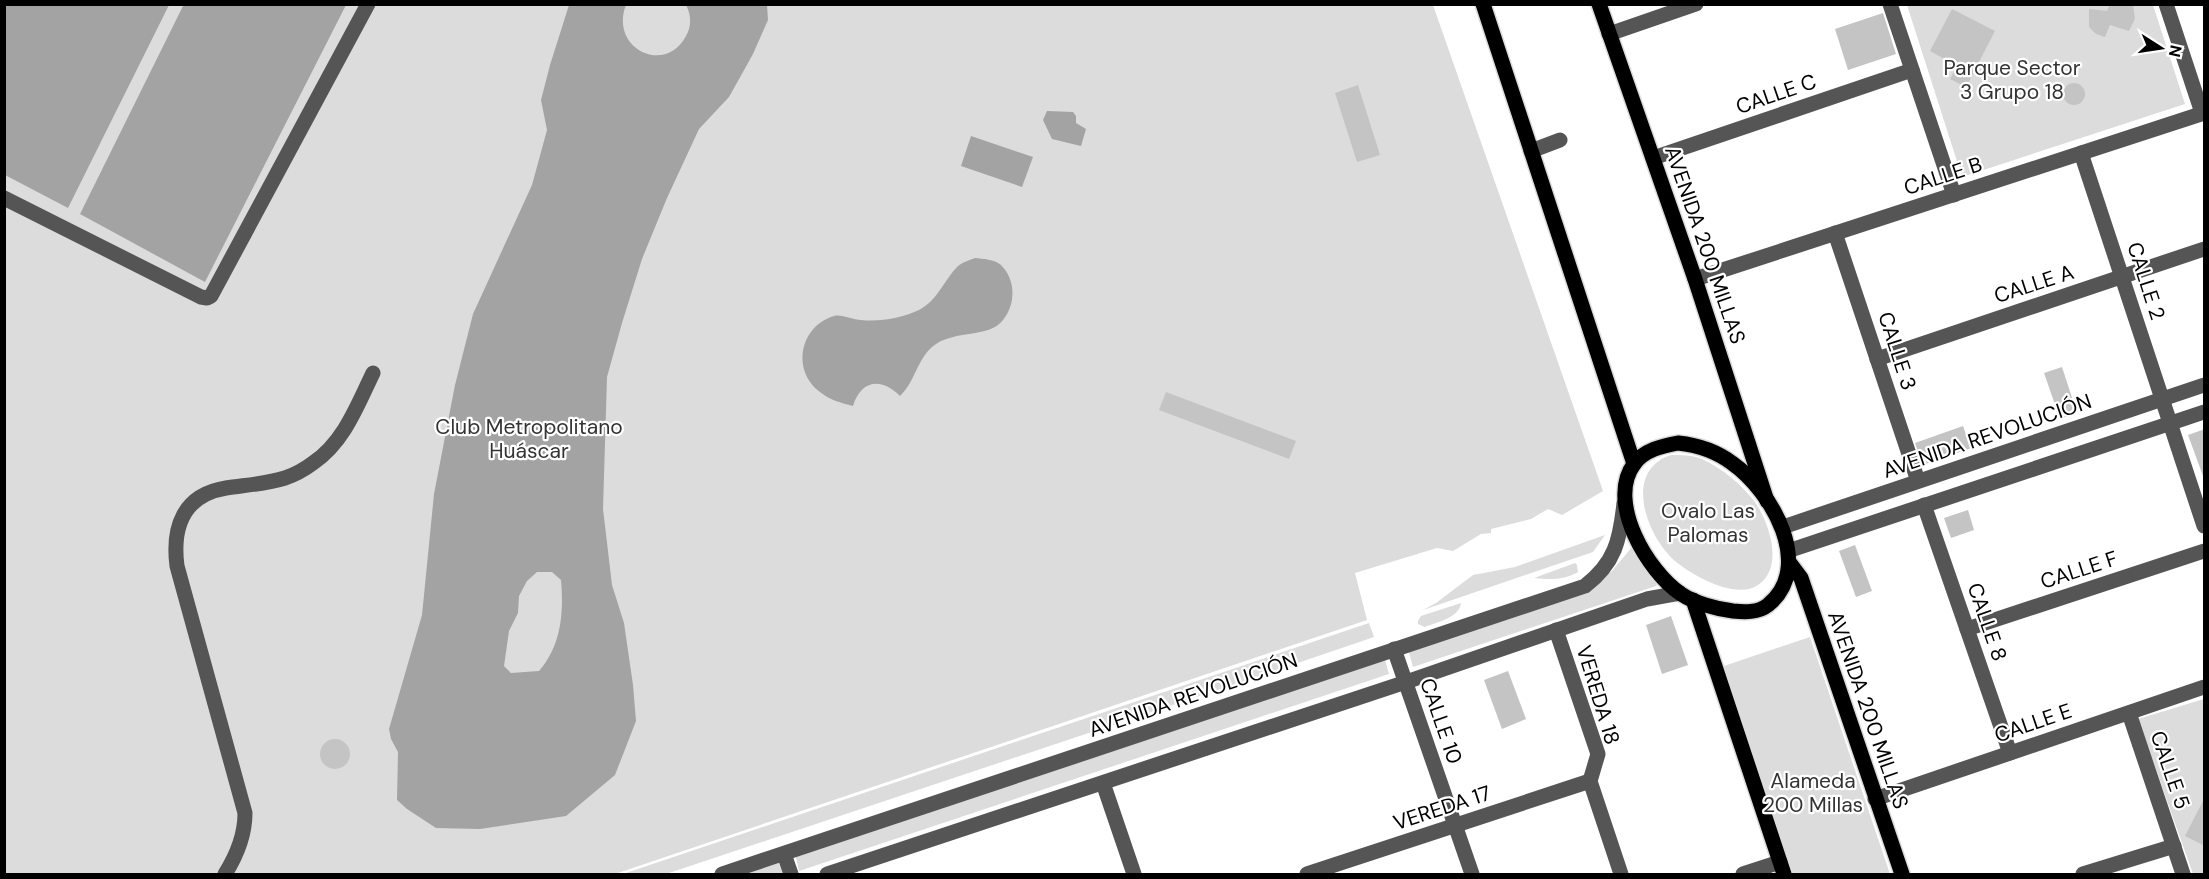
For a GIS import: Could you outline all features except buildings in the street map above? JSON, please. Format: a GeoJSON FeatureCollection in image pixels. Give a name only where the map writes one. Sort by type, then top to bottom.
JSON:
{"type":"FeatureCollection","features":[{"type":"Feature","properties":{"kind":"main road"},"geometry":{"type":"LineString","coordinates":[[1483,4],[1634,464]]}},
{"type":"Feature","properties":{"kind":"main road","name":"AVENIDA 200 MILLAS"},"geometry":{"type":"LineString","coordinates":[[1599,4],[1695,279],[1767,501]]}},
{"type":"Feature","properties":{"kind":"main road"},"geometry":{"type":"LineString","coordinates":[[1678,443],[1692,444],[1732,463],[1757,486],[1767,501],[1783,527],[1788,557],[1787,581],[1778,596],[1765,608],[1749,612],[1728,610],[1686,596],[1658,573],[1639,544],[1624,502],[1627,481],[1634,464],[1653,449],[1678,443]]}},
{"type":"Feature","properties":{"kind":"main road","name":"AVENIDA 200 MILLAS"},"geometry":{"type":"LineString","coordinates":[[1788,557],[1802,578],[1902,874]]}},
{"type":"Feature","properties":{"kind":"main road"},"geometry":{"type":"LineString","coordinates":[[1686,596],[1782,868]]}},
{"type":"Feature","properties":{"kind":"street"},"geometry":{"type":"LineString","coordinates":[[4,198],[201,297],[211,296],[368,4]]}},
{"type":"Feature","properties":{"kind":"street"},"geometry":{"type":"LineString","coordinates":[[1609,34],[1696,4]]}},
{"type":"Feature","properties":{"kind":"street"},"geometry":{"type":"LineString","coordinates":[[1890,4],[1954,195]]}},
{"type":"Feature","properties":{"kind":"street"},"geometry":{"type":"LineString","coordinates":[[2166,4],[2204,113]]}},
{"type":"Feature","properties":{"kind":"street","name":"CALLE C"},"geometry":{"type":"LineString","coordinates":[[1653,158],[1912,70]]}},
{"type":"Feature","properties":{"kind":"street","name":"CALLE B"},"geometry":{"type":"LineString","coordinates":[[1695,279],[2204,113]]}},
{"type":"Feature","properties":{"kind":"street"},"geometry":{"type":"LineString","coordinates":[[1531,151],[1560,140]]}},
{"type":"Feature","properties":{"kind":"street","name":"CALLE 2"},"geometry":{"type":"LineString","coordinates":[[2081,153],[2205,526]]}},
{"type":"Feature","properties":{"kind":"street","name":"CALLE 3"},"geometry":{"type":"LineString","coordinates":[[1835,233],[1918,481]]}},
{"type":"Feature","properties":{"kind":"street","name":"CALLE A"},"geometry":{"type":"LineString","coordinates":[[1877,359],[2205,249]]}},
{"type":"Feature","properties":{"kind":"street"},"geometry":{"type":"LineString","coordinates":[[225,874],[242,838],[245,813],[177,566],[175,549],[178,526],[188,508],[207,494],[227,488],[286,478],[311,465],[328,452],[352,417],[373,373]]}},
{"type":"Feature","properties":{"kind":"street","name":"AVENIDA REVOLUCIÓN"},"geometry":{"type":"LineString","coordinates":[[1783,527],[2205,385]]}},
{"type":"Feature","properties":{"kind":"street"},"geometry":{"type":"LineString","coordinates":[[1788,557],[1924,505],[2205,412]]}},
{"type":"Feature","properties":{"kind":"street","name":"AVENIDA REVOLUCIÓN"},"geometry":{"type":"LineString","coordinates":[[722,874],[1585,586],[1611,559],[1618,543],[1624,502]]}},
{"type":"Feature","properties":{"kind":"street","name":"CALLE 8"},"geometry":{"type":"LineString","coordinates":[[1924,505],[2010,753]]}},
{"type":"Feature","properties":{"kind":"street","name":"CALLE F"},"geometry":{"type":"LineString","coordinates":[[1967,629],[2205,551]]}},
{"type":"Feature","properties":{"kind":"street"},"geometry":{"type":"LineString","coordinates":[[827,874],[1406,682],[1647,599],[1686,596]]}},
{"type":"Feature","properties":{"kind":"street","name":"VEREDA 18"},"geometry":{"type":"LineString","coordinates":[[1556,630],[1598,754],[1590,782]]}},
{"type":"Feature","properties":{"kind":"street","name":"CALLE 10"},"geometry":{"type":"LineString","coordinates":[[1394,649],[1472,874]]}},
{"type":"Feature","properties":{"kind":"street","name":"CALLE E"},"geometry":{"type":"LineString","coordinates":[[1875,799],[2205,687]]}},
{"type":"Feature","properties":{"kind":"street","name":"CALLE 5"},"geometry":{"type":"LineString","coordinates":[[2129,713],[2183,874]]}},
{"type":"Feature","properties":{"kind":"street"},"geometry":{"type":"LineString","coordinates":[[1590,782],[1621,874]]}},
{"type":"Feature","properties":{"kind":"street","name":"VEREDA 17"},"geometry":{"type":"LineString","coordinates":[[1306,874],[1590,782]]}},
{"type":"Feature","properties":{"kind":"street"},"geometry":{"type":"LineString","coordinates":[[1104,783],[1134,874]]}},
{"type":"Feature","properties":{"kind":"street"},"geometry":{"type":"LineString","coordinates":[[2083,874],[2174,846]]}},
{"type":"Feature","properties":{"kind":"street"},"geometry":{"type":"LineString","coordinates":[[784,854],[791,874]]}},
{"type":"Feature","properties":{"kind":"street"},"geometry":{"type":"LineString","coordinates":[[1743,874],[1782,868]]}},
{"type":"Feature","properties":{"kind":"green space","name":"Club Metropolitano Huáscar"},"geometry":{"type":"Polygon","coordinates":[[[5,5],[1433,5],[1603,491],[1562,515],[1548,509],[1531,519],[1491,529],[1491,533],[1481,534],[1453,551],[1437,548],[1355,573],[1367,620],[615,874],[5,874],[5,5]]]}},
{"type":"Feature","properties":{"kind":"green space","name":"Parque Sector 3 Grupo 18"},"geometry":{"type":"Polygon","coordinates":[[[1907,5],[2153,5],[2185,104],[1962,177],[1907,5]]]}},
{"type":"Feature","properties":{"kind":"green space","name":"Ovalo Las Palomas"},"geometry":{"type":"Polygon","coordinates":[[[1671,455],[1695,457],[1717,467],[1744,489],[1755,502],[1761,511],[1772,545],[1771,568],[1758,585],[1738,590],[1703,579],[1675,561],[1656,537],[1644,505],[1643,489],[1647,475],[1656,463],[1671,455]]]}},
{"type":"Feature","properties":{"kind":"green space"},"geometry":{"type":"Polygon","coordinates":[[[1605,535],[1593,552],[1423,610],[1473,575],[1515,567],[1605,535]]]}},
{"type":"Feature","properties":{"kind":"green space"},"geometry":{"type":"Polygon","coordinates":[[[1632,547],[1658,583],[1656,586],[1413,667],[1409,652],[1592,584],[1612,571],[1632,547]]]}},
{"type":"Feature","properties":{"kind":"green space"},"geometry":{"type":"Polygon","coordinates":[[[1575,563],[1578,572],[1568,577],[1534,578],[1575,563]]]}},
{"type":"Feature","properties":{"kind":"green space"},"geometry":{"type":"Polygon","coordinates":[[[1461,603],[1456,612],[1447,619],[1425,627],[1418,624],[1421,616],[1461,603]]]}},
{"type":"Feature","properties":{"kind":"green space"},"geometry":{"type":"Polygon","coordinates":[[[1369,623],[1374,637],[1289,666],[666,874],[623,874],[1369,623]]]}},
{"type":"Feature","properties":{"kind":"green space","name":"Alameda 200 Millas"},"geometry":{"type":"Polygon","coordinates":[[[1810,637],[1890,874],[1791,874],[1721,667],[1810,637]]]}},
{"type":"Feature","properties":{"kind":"green space"},"geometry":{"type":"Polygon","coordinates":[[[1385,660],[1389,674],[799,871],[796,857],[1385,660]]]}},
{"type":"Feature","properties":{"kind":"green space"},"geometry":{"type":"Polygon","coordinates":[[[2204,699],[2204,874],[2193,874],[2138,719],[2204,699]]]}},
{"type":"Feature","properties":{"kind":"green space"},"geometry":{"type":"Polygon","coordinates":[[[778,861],[783,874],[739,874],[778,861]]]}},
{"type":"Feature","properties":{"kind":"shaded area"},"geometry":{"type":"Polygon","coordinates":[[[184,4],[346,5],[205,282],[80,214],[184,4]]]}},
{"type":"Feature","properties":{"kind":"shaded area"},"geometry":{"type":"Polygon","coordinates":[[[4,5],[169,5],[68,208],[5,175],[4,5]]]}},
{"type":"Feature","properties":{"kind":"shaded area"},"geometry":{"type":"Polygon","coordinates":[[[569,5],[626,5],[623,20],[625,34],[642,52],[653,55],[665,54],[677,48],[686,36],[690,20],[686,5],[767,5],[768,20],[753,54],[729,97],[699,129],[667,198],[642,259],[607,377],[603,509],[612,585],[624,623],[636,721],[615,775],[566,816],[480,829],[436,828],[397,800],[398,752],[389,729],[422,615],[434,494],[455,385],[473,314],[532,185],[547,130],[541,100],[569,5]],[[537,572],[527,581],[519,596],[518,613],[509,631],[504,666],[511,673],[539,671],[552,651],[559,629],[562,605],[561,580],[552,572],[537,572]]]}},
{"type":"Feature","properties":{"kind":"shaded area"},"geometry":{"type":"Polygon","coordinates":[[[1047,111],[1073,112],[1076,116],[1076,123],[1086,129],[1081,146],[1052,139],[1043,120],[1047,111]]]}},
{"type":"Feature","properties":{"kind":"shaded area"},"geometry":{"type":"Polygon","coordinates":[[[971,136],[1033,157],[1022,187],[961,166],[971,136]]]}},
{"type":"Feature","properties":{"kind":"shaded area"},"geometry":{"type":"Polygon","coordinates":[[[975,258],[1001,265],[1012,285],[1010,307],[997,326],[981,332],[953,337],[936,344],[920,362],[910,383],[900,396],[886,386],[872,384],[861,391],[853,406],[828,397],[811,383],[805,372],[803,350],[813,329],[822,321],[834,316],[858,320],[883,320],[912,313],[931,301],[958,266],[975,258]]]}}]}
